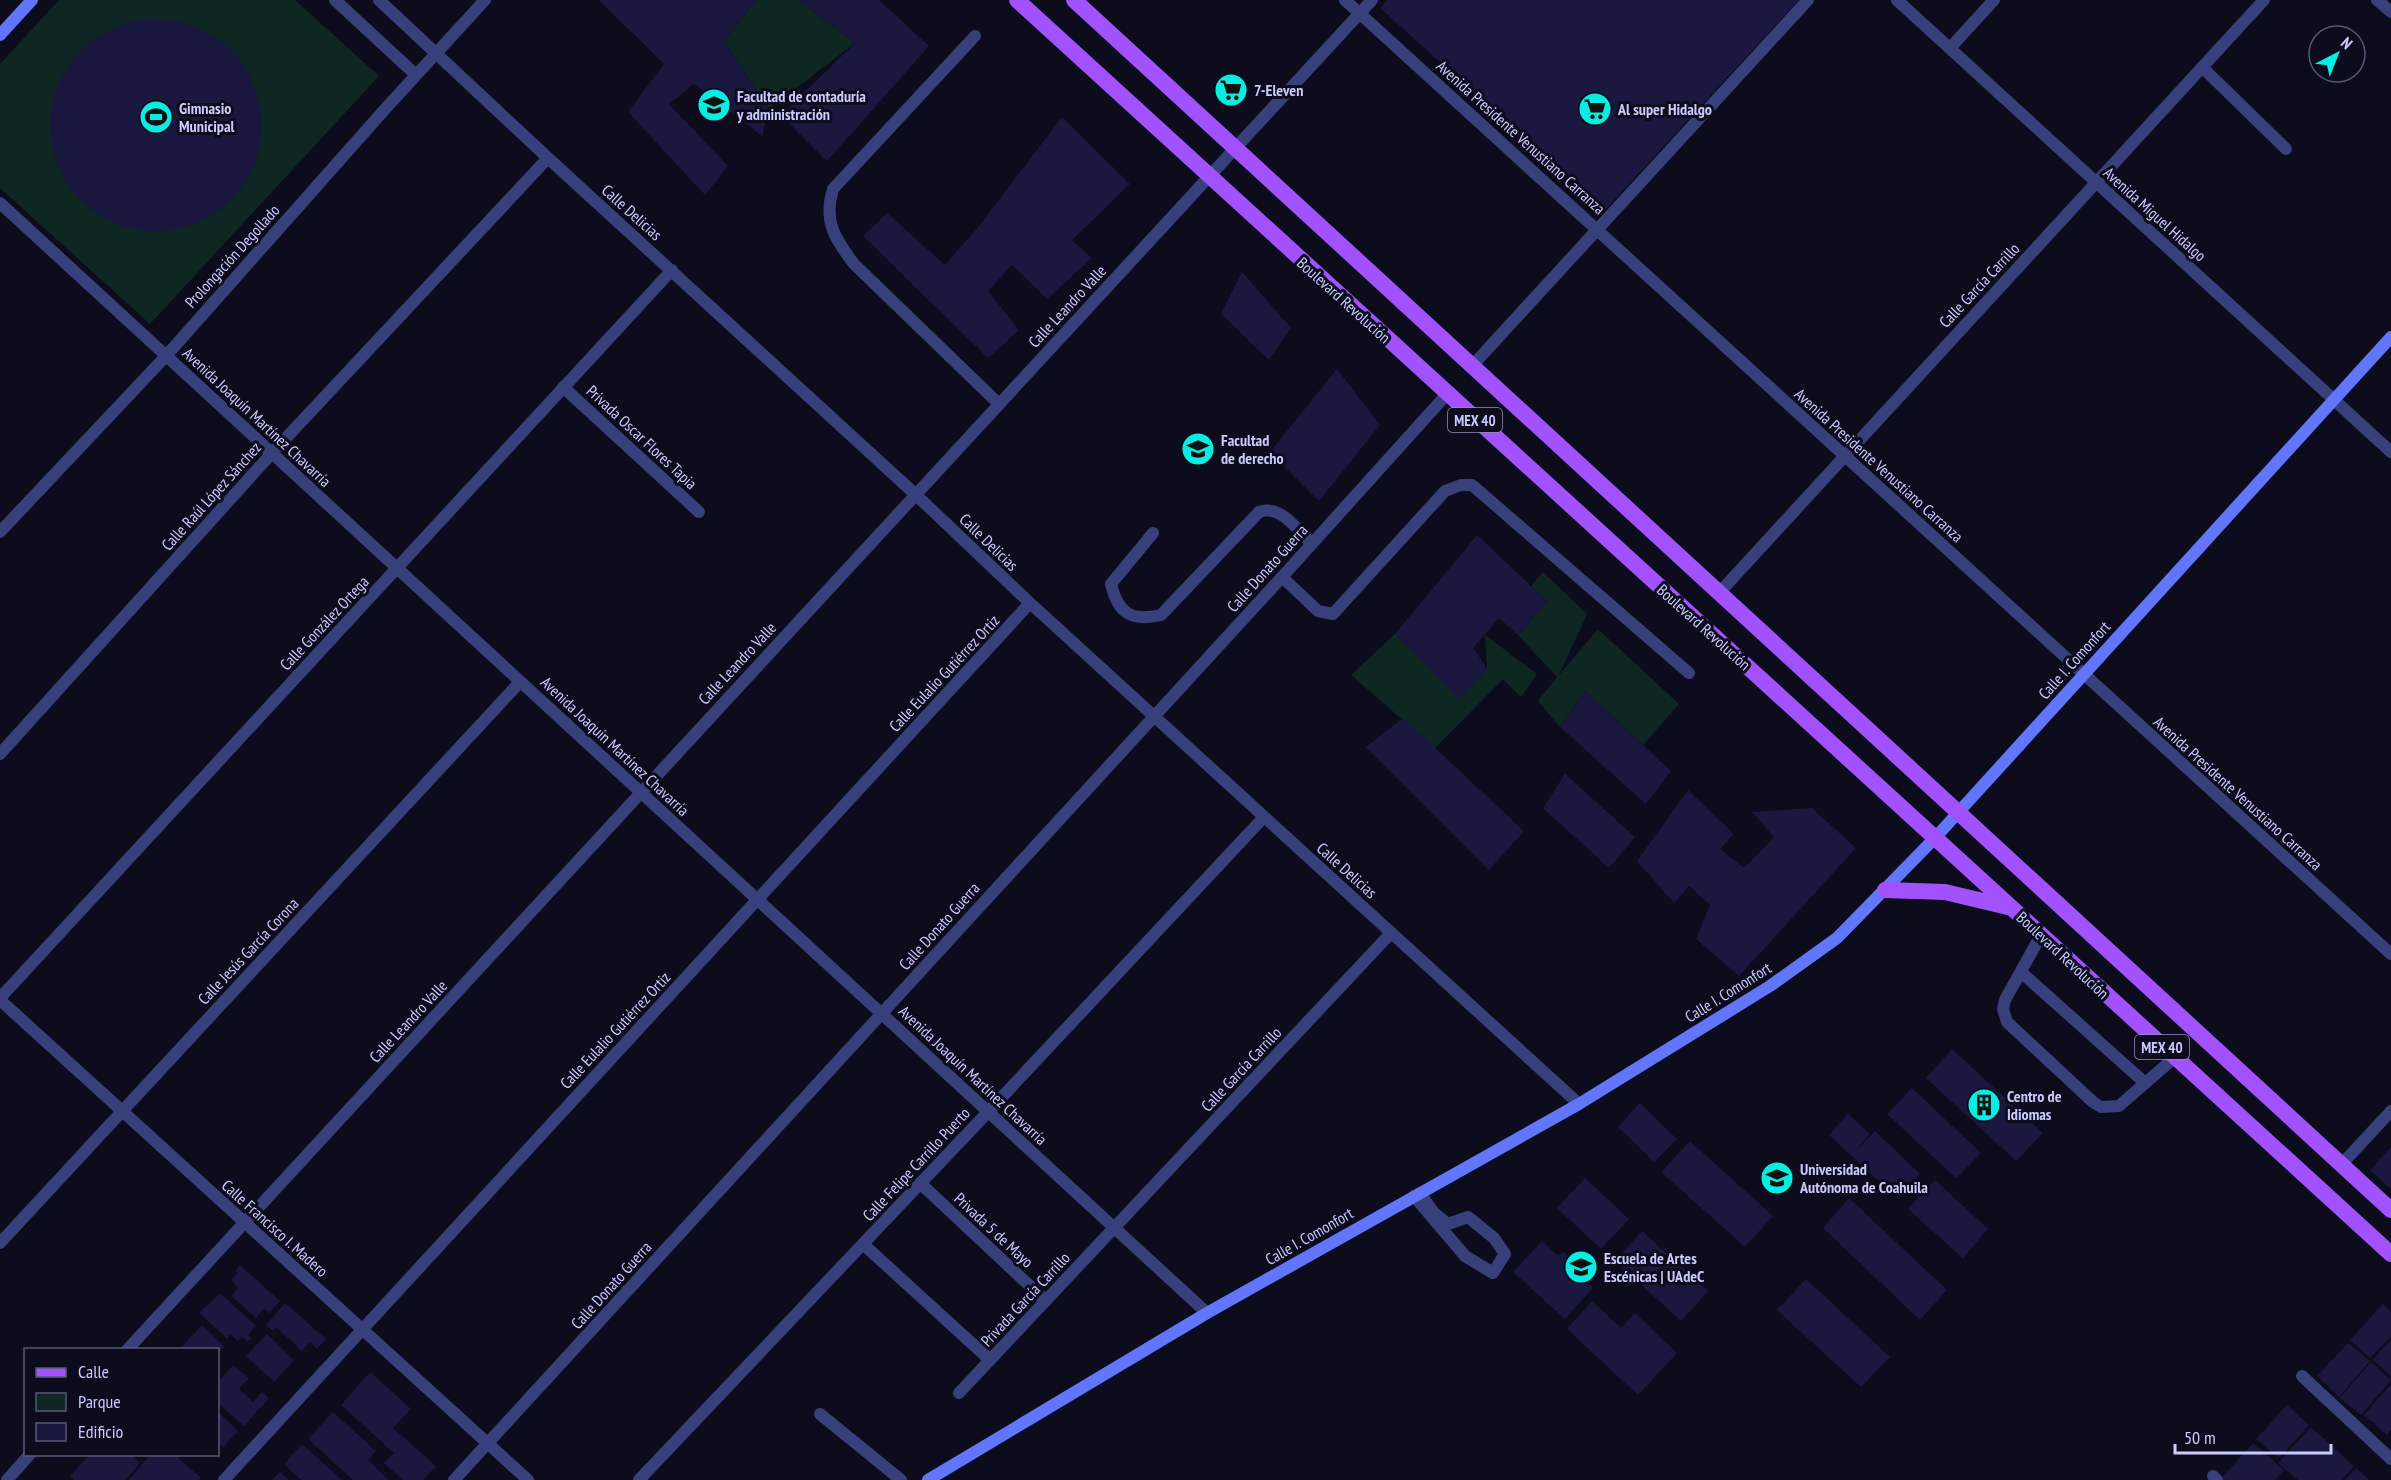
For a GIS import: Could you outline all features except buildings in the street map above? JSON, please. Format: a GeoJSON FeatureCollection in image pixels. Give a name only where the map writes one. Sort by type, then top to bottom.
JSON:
{"type":"FeatureCollection","features":[{"type":"Feature","properties":{"kind":"main road"},"geometry":{"type":"LineString","coordinates":[[1,32],[32,0]]}},
{"type":"Feature","properties":{"kind":"main road","name":"Boulevard Revolución"},"geometry":{"type":"LineString","coordinates":[[1017,0],[2391,1254]]}},
{"type":"Feature","properties":{"kind":"main road","name":"MEX 40"},"geometry":{"type":"LineString","coordinates":[[1074,0],[2391,1210]]}},
{"type":"Feature","properties":{"kind":"main road","name":"Calle I. Comonfort"},"geometry":{"type":"LineString","coordinates":[[928,1480],[1208,1313],[1579,1104],[1770,986],[1837,938],[1935,838],[2391,337]]}},
{"type":"Feature","properties":{"kind":"main road"},"geometry":{"type":"LineString","coordinates":[[1886,890],[1945,892],[2012,908]]}},
{"type":"Feature","properties":{"kind":"street"},"geometry":{"type":"LineString","coordinates":[[335,0],[416,75]]}},
{"type":"Feature","properties":{"kind":"street","name":"Calle Delicias"},"geometry":{"type":"LineString","coordinates":[[379,0],[915,494],[1030,603],[1579,1104]]}},
{"type":"Feature","properties":{"kind":"street","name":"Prolongación Degollado"},"geometry":{"type":"LineString","coordinates":[[0,532],[166,356],[485,0]]}},
{"type":"Feature","properties":{"kind":"street","name":"Avenida Presidente Venustiano Carranza"},"geometry":{"type":"LineString","coordinates":[[1345,0],[1598,228],[2391,954]]}},
{"type":"Feature","properties":{"kind":"street","name":"Calle Leandro Valle"},"geometry":{"type":"LineString","coordinates":[[129,1348],[1371,0]]}},
{"type":"Feature","properties":{"kind":"street"},"geometry":{"type":"LineString","coordinates":[[1472,366],[1808,0]]}},
{"type":"Feature","properties":{"kind":"street","name":"Avenida Miguel Hidalgo"},"geometry":{"type":"LineString","coordinates":[[1898,0],[2391,452]]}},
{"type":"Feature","properties":{"kind":"street"},"geometry":{"type":"LineString","coordinates":[[1950,48],[1994,0]]}},
{"type":"Feature","properties":{"kind":"street","name":"Calle García Carrillo"},"geometry":{"type":"LineString","coordinates":[[1719,593],[2264,0]]}},
{"type":"Feature","properties":{"kind":"street"},"geometry":{"type":"LineString","coordinates":[[2378,0],[2391,12]]}},
{"type":"Feature","properties":{"kind":"street"},"geometry":{"type":"LineString","coordinates":[[975,36],[833,189],[828,205],[831,224],[838,243],[854,264],[999,404]]}},
{"type":"Feature","properties":{"kind":"street"},"geometry":{"type":"LineString","coordinates":[[2202,67],[2286,149]]}},
{"type":"Feature","properties":{"kind":"street","name":"Calle Raúl López Sánchez"},"geometry":{"type":"LineString","coordinates":[[0,754],[272,453],[548,158]]}},
{"type":"Feature","properties":{"kind":"street","name":"Avenida Joaquín Martínez Chavarría"},"geometry":{"type":"LineString","coordinates":[[0,203],[1208,1313]]}},
{"type":"Feature","properties":{"kind":"street","name":"Calle González Ortega"},"geometry":{"type":"LineString","coordinates":[[0,999],[672,270]]}},
{"type":"Feature","properties":{"kind":"street","name":"Privada Oscar Flores Tapia"},"geometry":{"type":"LineString","coordinates":[[563,387],[699,512]]}},
{"type":"Feature","properties":{"kind":"street","name":"Calle Donato Guerra"},"geometry":{"type":"LineString","coordinates":[[454,1480],[1447,394]]}},
{"type":"Feature","properties":{"kind":"street"},"geometry":{"type":"LineString","coordinates":[[1282,577],[1318,611],[1333,614],[1445,491],[1461,485],[1472,485],[1689,673]]}},
{"type":"Feature","properties":{"kind":"street"},"geometry":{"type":"LineString","coordinates":[[1153,533],[1111,584],[1115,597],[1125,612],[1134,617],[1146,619],[1161,615],[1259,512],[1267,509],[1277,511],[1311,543]]}},
{"type":"Feature","properties":{"kind":"street","name":"Calle Eulalio Gutiérrez Ortiz"},"geometry":{"type":"LineString","coordinates":[[224,1480],[1030,603]]}},
{"type":"Feature","properties":{"kind":"street","name":"Calle Jesús García Corona"},"geometry":{"type":"LineString","coordinates":[[0,1243],[520,682]]}},
{"type":"Feature","properties":{"kind":"street","name":"Calle Felipe Carrillo Puerto"},"geometry":{"type":"LineString","coordinates":[[639,1480],[1264,817]]}},
{"type":"Feature","properties":{"kind":"street","name":"Calle García Carrillo"},"geometry":{"type":"LineString","coordinates":[[1114,1228],[1391,933]]}},
{"type":"Feature","properties":{"kind":"street"},"geometry":{"type":"LineString","coordinates":[[2041,935],[2005,1000],[2003,1009],[2007,1022],[2093,1102],[2101,1107],[2119,1106],[2174,1058]]}},
{"type":"Feature","properties":{"kind":"street"},"geometry":{"type":"LineString","coordinates":[[2020,972],[2144,1082]]}},
{"type":"Feature","properties":{"kind":"street","name":"Calle Francisco I. Madero"},"geometry":{"type":"LineString","coordinates":[[0,999],[528,1480]]}},
{"type":"Feature","properties":{"kind":"street"},"geometry":{"type":"LineString","coordinates":[[2342,1165],[2391,1112]]}},
{"type":"Feature","properties":{"kind":"street","name":"Privada 5 de Mayo"},"geometry":{"type":"LineString","coordinates":[[921,1183],[1046,1301]]}},
{"type":"Feature","properties":{"kind":"street"},"geometry":{"type":"LineString","coordinates":[[1417,1194],[1434,1213],[1448,1224],[1468,1217],[1494,1238],[1504,1254],[1494,1273],[1465,1256],[1417,1194]]}},
{"type":"Feature","properties":{"kind":"street","name":"Privada García Carrillo"},"geometry":{"type":"LineString","coordinates":[[959,1393],[1114,1228]]}},
{"type":"Feature","properties":{"kind":"street"},"geometry":{"type":"LineString","coordinates":[[863,1244],[990,1360]]}},
{"type":"Feature","properties":{"kind":"street"},"geometry":{"type":"LineString","coordinates":[[2302,1376],[2391,1459]]}},
{"type":"Feature","properties":{"kind":"street"},"geometry":{"type":"LineString","coordinates":[[820,1414],[901,1480]]}},
{"type":"Feature","properties":{"kind":"street"},"geometry":{"type":"LineString","coordinates":[[7,1480],[29,1456]]}},
{"type":"Feature","properties":{"kind":"green space"},"geometry":{"type":"Polygon","coordinates":[[[59,0],[295,0],[379,76],[150,324],[0,188],[0,64],[59,0]]]}},
{"type":"Feature","properties":{"kind":"green space"},"geometry":{"type":"Polygon","coordinates":[[[756,0],[799,0],[855,43],[769,109],[724,41],[756,0]]]}},
{"type":"Feature","properties":{"kind":"green space"},"geometry":{"type":"Polygon","coordinates":[[[1543,572],[1587,614],[1559,675],[1598,629],[1679,704],[1643,745],[1585,691],[1560,727],[1538,701],[1557,677],[1518,635],[1547,601],[1531,586],[1543,572]]]}},
{"type":"Feature","properties":{"kind":"green space"},"geometry":{"type":"Polygon","coordinates":[[[1395,634],[1459,698],[1487,668],[1485,635],[1537,674],[1521,697],[1503,679],[1435,748],[1351,675],[1395,634]]]}},
{"type":"Feature","properties":{"kind":"place","name":"7-Eleven"},"geometry":{"type":"Point","coordinates":[1231,90]}},
{"type":"Feature","properties":{"kind":"place","name":"Facultad de contaduría y administración"},"geometry":{"type":"Point","coordinates":[714,105]}},
{"type":"Feature","properties":{"kind":"place","name":"Al super Hidalgo"},"geometry":{"type":"Point","coordinates":[1595,109]}},
{"type":"Feature","properties":{"kind":"place","name":"Gimnasio Municipal"},"geometry":{"type":"Point","coordinates":[156,117]}},
{"type":"Feature","properties":{"kind":"place","name":"Facultad de derecho"},"geometry":{"type":"Point","coordinates":[1198,449]}},
{"type":"Feature","properties":{"kind":"place","name":"Centro de Idiomas"},"geometry":{"type":"Point","coordinates":[1984,1105]}},
{"type":"Feature","properties":{"kind":"place","name":"Universidad Autónoma de Coahuila"},"geometry":{"type":"Point","coordinates":[1777,1178]}},
{"type":"Feature","properties":{"kind":"place","name":"Escuela de Artes Escénicas | UAdeC"},"geometry":{"type":"Point","coordinates":[1581,1267]}}]}
